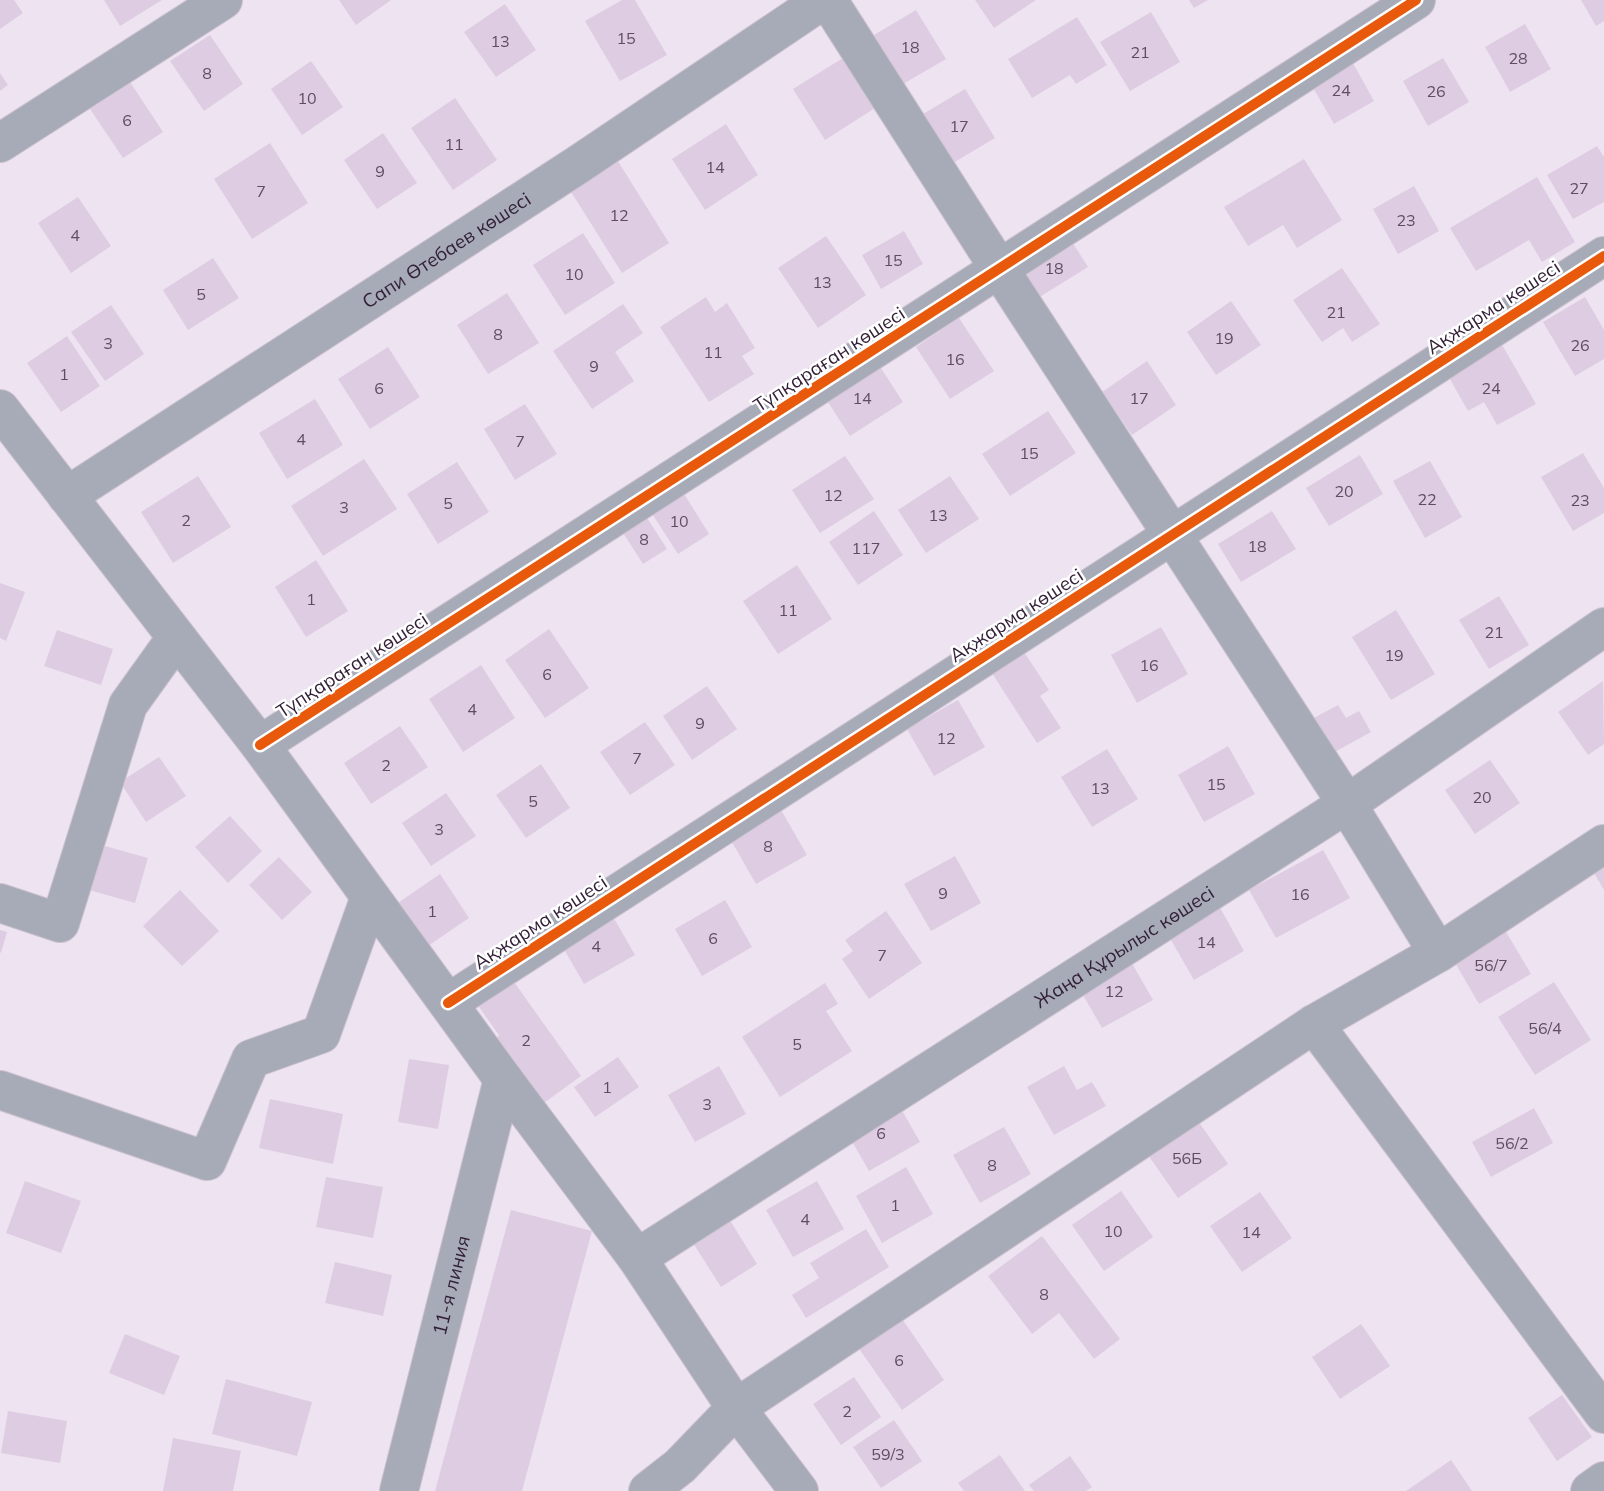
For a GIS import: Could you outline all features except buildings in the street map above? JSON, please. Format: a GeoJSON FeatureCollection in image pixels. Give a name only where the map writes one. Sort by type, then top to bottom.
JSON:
{"type":"FeatureCollection","features":[{"type":"Feature","properties":{"kind":"street"},"geometry":{"type":"LineString","coordinates":[[0,143],[223,0]]}},
{"type":"Feature","properties":{"kind":"street"},"geometry":{"type":"LineString","coordinates":[[825,0],[1347,804],[1438,953]]}},
{"type":"Feature","properties":{"kind":"street","name":"Сапи Өтебаев көшесі"},"geometry":{"type":"LineString","coordinates":[[67,496],[825,0]]}},
{"type":"Feature","properties":{"kind":"street","name":"Түпқараған көшесі"},"geometry":{"type":"LineString","coordinates":[[260,746],[1416,0]]}},
{"type":"Feature","properties":{"kind":"street","name":"Ақжарма көшесі"},"geometry":{"type":"LineString","coordinates":[[448,1003],[1604,256]]}},
{"type":"Feature","properties":{"kind":"street"},"geometry":{"type":"LineString","coordinates":[[0,409],[260,746],[637,1258],[736,1408],[799,1491]]}},
{"type":"Feature","properties":{"kind":"street","name":"Жаңа Құрылыс көшесі"},"geometry":{"type":"LineString","coordinates":[[637,1258],[1347,804],[1604,626]]}},
{"type":"Feature","properties":{"kind":"street"},"geometry":{"type":"LineString","coordinates":[[0,903],[60,923],[128,705],[176,638]]}},
{"type":"Feature","properties":{"kind":"street"},"geometry":{"type":"LineString","coordinates":[[648,1491],[680,1466],[736,1408],[1314,1024],[1438,953],[1604,844]]}},
{"type":"Feature","properties":{"kind":"street"},"geometry":{"type":"LineString","coordinates":[[0,1090],[206,1161],[251,1059],[321,1034],[370,897]]}},
{"type":"Feature","properties":{"kind":"street"},"geometry":{"type":"LineString","coordinates":[[1314,1024],[1604,1414]]}},
{"type":"Feature","properties":{"kind":"street","name":"11-я линия"},"geometry":{"type":"LineString","coordinates":[[399,1491],[503,1079]]}},
{"type":"Feature","properties":{"kind":"street"},"geometry":{"type":"LineString","coordinates":[[1590,1491],[1604,1481]]}},
{"type":"Feature","properties":{"kind":"cycle path"},"geometry":{"type":"LineString","coordinates":[[260,745],[1416,0]]}},
{"type":"Feature","properties":{"kind":"cycle path"},"geometry":{"type":"LineString","coordinates":[[448,1003],[1604,256]]}}]}
